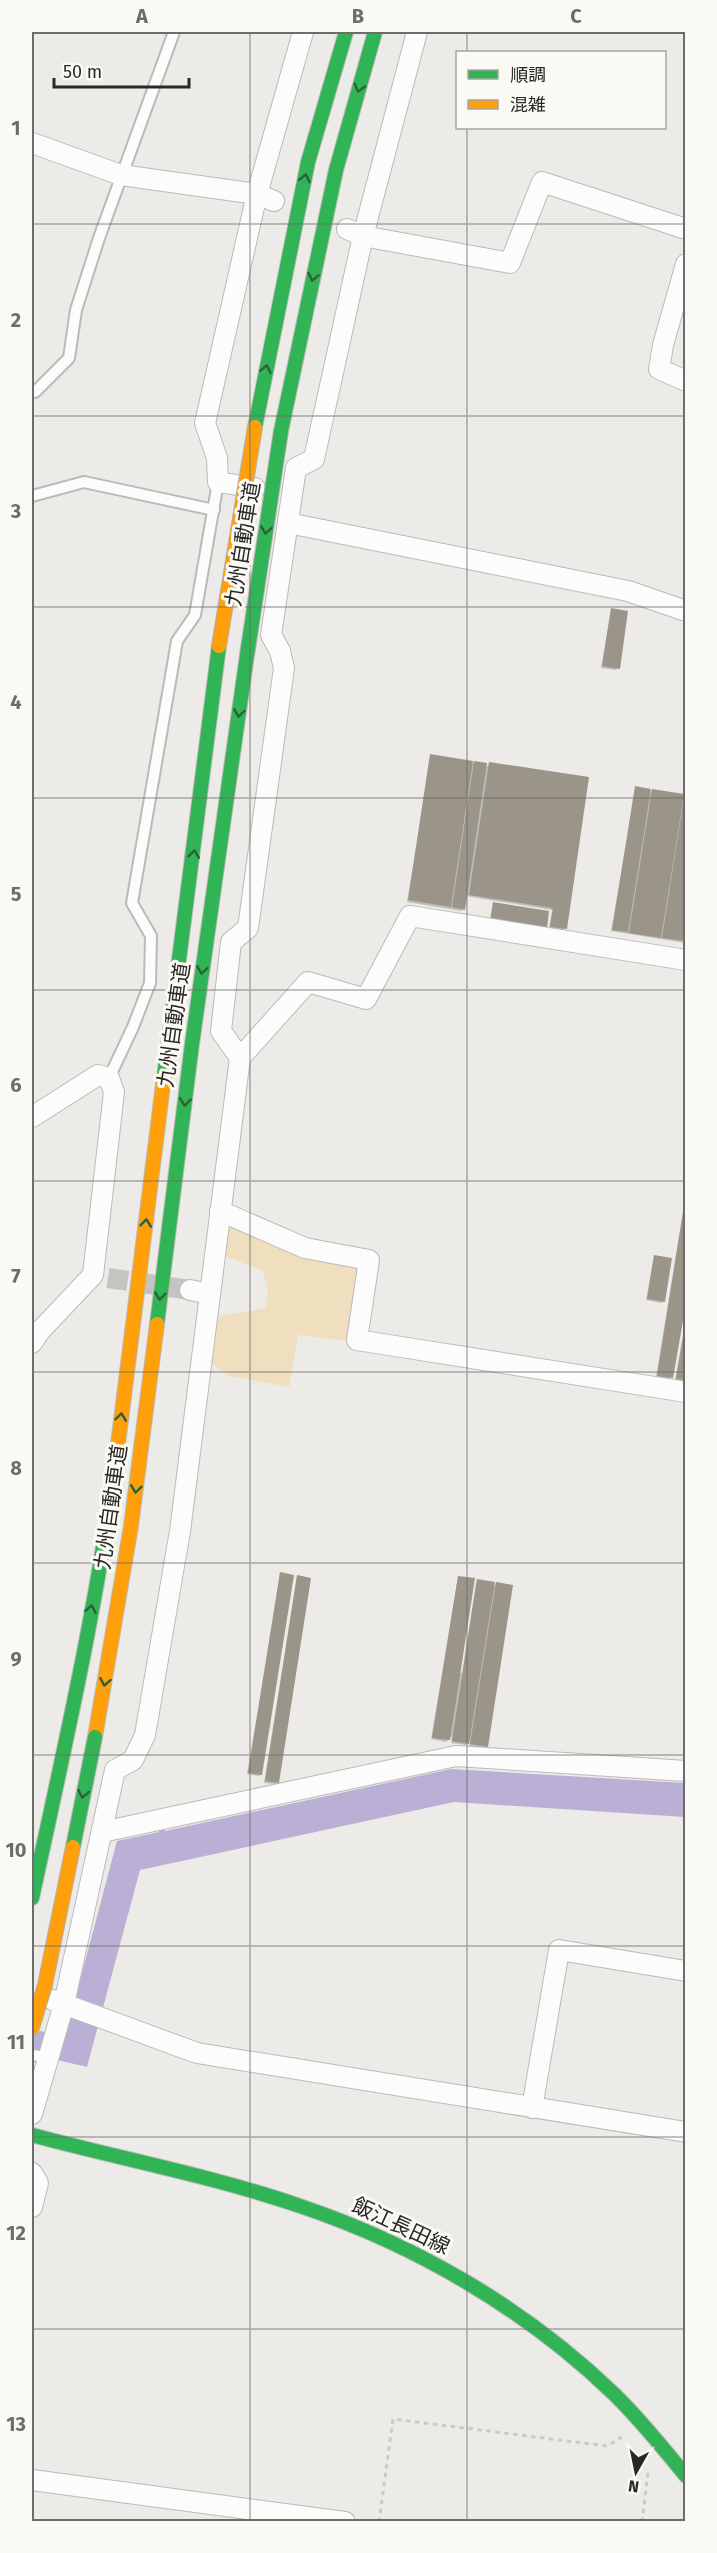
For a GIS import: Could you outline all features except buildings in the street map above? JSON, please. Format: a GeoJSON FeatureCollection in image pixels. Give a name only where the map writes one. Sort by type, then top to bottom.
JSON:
{"type":"FeatureCollection","features":[{"type":"Feature","properties":{"kind":"main road","name":"九州自動車道"},"geometry":{"type":"LineString","coordinates":[[32,1898],[69,1729],[108,1520],[219,646],[255,427],[309,162],[346,32]]}},
{"type":"Feature","properties":{"kind":"main road","name":"九州自動車道"},"geometry":{"type":"LineString","coordinates":[[32,2028],[45,1985],[95,1737],[131,1526],[210,912],[281,431],[336,170],[375,32]]}},
{"type":"Feature","properties":{"kind":"main road","name":"飯江長田線"},"geometry":{"type":"LineString","coordinates":[[32,2134],[236,2187],[336,2218],[423,2256],[516,2312],[612,2391],[686,2476]]}},
{"type":"Feature","properties":{"kind":"street"},"geometry":{"type":"LineString","coordinates":[[291,494],[218,482],[217,458],[205,423],[266,198],[303,32]]}},
{"type":"Feature","properties":{"kind":"street"},"geometry":{"type":"LineString","coordinates":[[240,1058],[221,1031],[231,942],[248,928],[284,668],[280,651],[272,635],[291,494],[296,468],[314,459],[355,232],[417,32]]}},
{"type":"Feature","properties":{"kind":"street"},"geometry":{"type":"LineString","coordinates":[[32,144],[121,175],[266,198]]}},
{"type":"Feature","properties":{"kind":"street"},"geometry":{"type":"LineString","coordinates":[[355,232],[510,263],[542,182],[686,229]]}},
{"type":"Feature","properties":{"kind":"street"},"geometry":{"type":"LineString","coordinates":[[686,264],[663,345],[659,369],[686,381]]}},
{"type":"Feature","properties":{"kind":"street"},"geometry":{"type":"LineString","coordinates":[[288,523],[628,591],[686,611]]}},
{"type":"Feature","properties":{"kind":"street"},"geometry":{"type":"LineString","coordinates":[[32,2114],[42,2058],[67,2005],[116,1770],[133,1760],[145,1735],[180,1531],[240,1058],[308,982],[366,999],[410,916],[686,960]]}},
{"type":"Feature","properties":{"kind":"street"},"geometry":{"type":"LineString","coordinates":[[32,1343],[40,1331],[101,1276],[114,1092],[109,1078],[98,1075],[33,1116]]}},
{"type":"Feature","properties":{"kind":"street"},"geometry":{"type":"LineString","coordinates":[[219,1211],[305,1248],[369,1260],[357,1340],[686,1392]]}},
{"type":"Feature","properties":{"kind":"street"},"geometry":{"type":"LineString","coordinates":[[190,1290],[210,1294]]}},
{"type":"Feature","properties":{"kind":"street"},"geometry":{"type":"LineString","coordinates":[[102,1832],[456,1756],[686,1771]]}},
{"type":"Feature","properties":{"kind":"street"},"geometry":{"type":"LineString","coordinates":[[532,2108],[559,1950],[686,1971]]}},
{"type":"Feature","properties":{"kind":"street"},"geometry":{"type":"LineString","coordinates":[[32,1992],[197,2053],[686,2133]]}},
{"type":"Feature","properties":{"kind":"street"},"geometry":{"type":"LineString","coordinates":[[32,2173],[38,2183],[32,2207]]}},
{"type":"Feature","properties":{"kind":"street"},"geometry":{"type":"LineString","coordinates":[[32,2480],[345,2522]]}},
{"type":"Feature","properties":{"kind":"lane"},"geometry":{"type":"LineString","coordinates":[[35,392],[69,358],[76,310],[121,175],[174,32]]}},
{"type":"Feature","properties":{"kind":"lane"},"geometry":{"type":"LineString","coordinates":[[32,496],[84,482],[214,510]]}},
{"type":"Feature","properties":{"kind":"lane"},"geometry":{"type":"LineString","coordinates":[[109,1078],[133,1027],[150,983],[151,936],[132,903],[177,641],[195,615],[218,482]]}},
{"type":"Feature","properties":{"kind":"path"},"geometry":{"type":"LineString","coordinates":[[379,2522],[393,2419],[607,2446],[626,2434],[638,2421]]}},
{"type":"Feature","properties":{"kind":"path"},"geometry":{"type":"LineString","coordinates":[[642,2522],[648,2473]]}},
{"type":"Feature","properties":{"kind":"shaded area"},"geometry":{"type":"Polygon","coordinates":[[[226,1223],[360,1262],[347,1341],[298,1335],[289,1387],[229,1376],[209,1362],[216,1317],[265,1308],[268,1291],[263,1271],[222,1255],[226,1223]]]}},
{"type":"Feature","properties":{"kind":"shaded area"},"geometry":{"type":"Polygon","coordinates":[[[451,1769],[685,1783],[685,1817],[454,1802],[140,1870],[87,2067],[32,2054],[32,2029],[65,2037],[117,1841],[159,1832],[158,1829],[163,1828],[165,1831],[451,1769]]]}},
{"type":"Feature","properties":{"kind":"tunnel"},"geometry":{"type":"LineString","coordinates":[[108,1278],[190,1290]]}},
{"type":"Feature","properties":{"kind":"traffic: fast"},"geometry":{"type":"LineString","coordinates":[[255,427],[308,162],[346,32]]}},
{"type":"Feature","properties":{"kind":"traffic: fast"},"geometry":{"type":"LineString","coordinates":[[281,431],[336,170],[375,32]]}},
{"type":"Feature","properties":{"kind":"traffic: fast"},"geometry":{"type":"LineString","coordinates":[[247,655],[281,431]]}},
{"type":"Feature","properties":{"kind":"traffic: fast"},"geometry":{"type":"LineString","coordinates":[[164,1077],[219,646]]}},
{"type":"Feature","properties":{"kind":"traffic: fast"},"geometry":{"type":"LineString","coordinates":[[157,1324],[192,1044],[247,655]]}},
{"type":"Feature","properties":{"kind":"traffic: fast"},"geometry":{"type":"LineString","coordinates":[[32,1898],[90,1620],[117,1452]]}},
{"type":"Feature","properties":{"kind":"traffic: fast"},"geometry":{"type":"LineString","coordinates":[[73,1847],[95,1737]]}},
{"type":"Feature","properties":{"kind":"traffic: fast"},"geometry":{"type":"LineString","coordinates":[[32,2135],[267,2195],[343,2222],[427,2260],[507,2307],[580,2363],[633,2413],[686,2476]]}},
{"type":"Feature","properties":{"kind":"traffic: slow"},"geometry":{"type":"LineString","coordinates":[[219,646],[255,427]]}},
{"type":"Feature","properties":{"kind":"traffic: slow"},"geometry":{"type":"LineString","coordinates":[[117,1452],[164,1077]]}},
{"type":"Feature","properties":{"kind":"traffic: slow"},"geometry":{"type":"LineString","coordinates":[[95,1737],[131,1526],[157,1324]]}},
{"type":"Feature","properties":{"kind":"traffic: slow"},"geometry":{"type":"LineString","coordinates":[[32,2028],[45,1985],[73,1847]]}}]}
